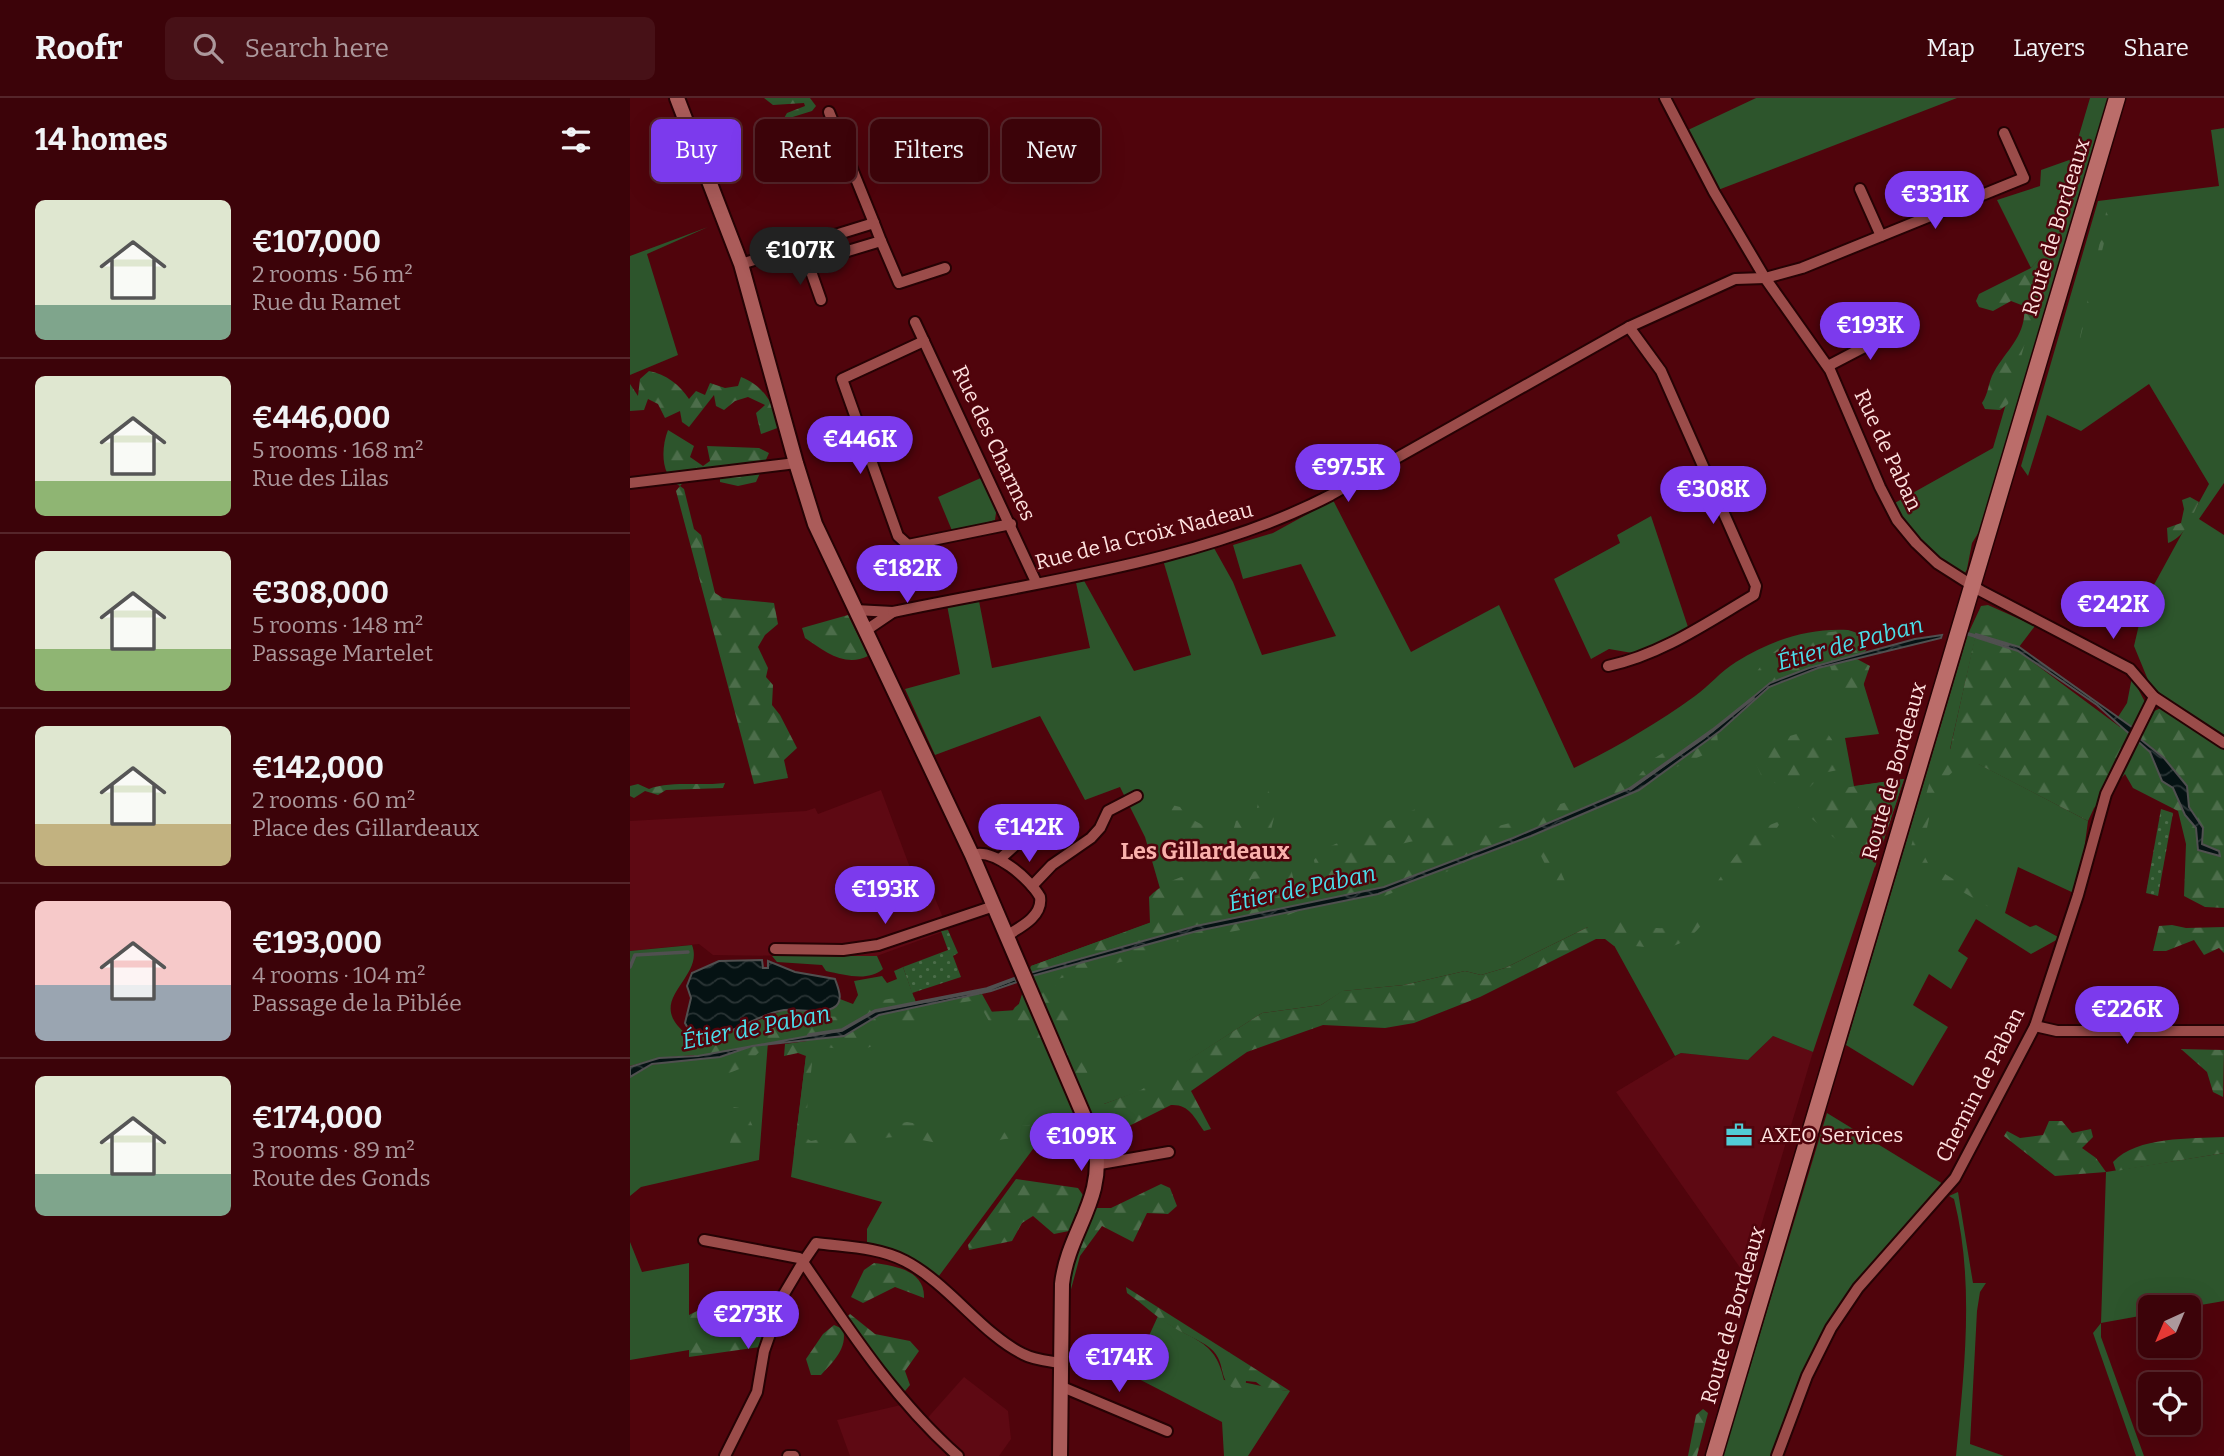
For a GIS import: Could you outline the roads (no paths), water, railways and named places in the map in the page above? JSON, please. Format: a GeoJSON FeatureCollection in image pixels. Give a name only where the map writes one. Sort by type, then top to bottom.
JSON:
{"type":"FeatureCollection","features":[{"type":"Feature","properties":{"kind":"main road","name":"Route de Bordeaux"},"geometry":{"type":"LineString","coordinates":[[1714,1456],[2117,98]]}},
{"type":"Feature","properties":{"kind":"street"},"geometry":{"type":"LineString","coordinates":[[677,98],[741,264],[815,524],[972,855],[1095,1142],[1100,1164],[1095,1192],[1064,1270],[1060,1456]]}},
{"type":"Feature","properties":{"kind":"street","name":"Rue de Paban"},"geometry":{"type":"LineString","coordinates":[[1665,98],[1714,192],[1765,278],[1828,366],[1897,520],[1937,563],[2010,608],[2130,669],[2154,697],[2224,743]]}},
{"type":"Feature","properties":{"kind":"street"},"geometry":{"type":"LineString","coordinates":[[829,112],[899,283],[945,268]]}},
{"type":"Feature","properties":{"kind":"street","name":"Rue de la Croix Nadeau"},"geometry":{"type":"LineString","coordinates":[[893,612],[1221,541],[1283,519],[1342,489],[1629,327],[1735,279],[1765,278],[1802,268],[2024,178],[2004,133]]}},
{"type":"Feature","properties":{"kind":"street"},"geometry":{"type":"LineString","coordinates":[[1860,189],[1881,236]]}},
{"type":"Feature","properties":{"kind":"street"},"geometry":{"type":"LineString","coordinates":[[741,264],[874,223]]}},
{"type":"Feature","properties":{"kind":"street"},"geometry":{"type":"LineString","coordinates":[[808,263],[881,241]]}},
{"type":"Feature","properties":{"kind":"street"},"geometry":{"type":"LineString","coordinates":[[797,246],[808,263],[821,300]]}},
{"type":"Feature","properties":{"kind":"street","name":"Rue des Charmes"},"geometry":{"type":"LineString","coordinates":[[915,322],[1036,582]]}},
{"type":"Feature","properties":{"kind":"street"},"geometry":{"type":"LineString","coordinates":[[1608,666],[1630,661],[1693,631],[1754,595],[1756,586],[1661,371],[1629,327]]}},
{"type":"Feature","properties":{"kind":"street"},"geometry":{"type":"LineString","coordinates":[[1828,366],[1897,330]]}},
{"type":"Feature","properties":{"kind":"street"},"geometry":{"type":"LineString","coordinates":[[924,341],[842,379],[898,536],[908,545],[1011,524]]}},
{"type":"Feature","properties":{"kind":"street"},"geometry":{"type":"LineString","coordinates":[[630,483],[796,463]]}},
{"type":"Feature","properties":{"kind":"street"},"geometry":{"type":"LineString","coordinates":[[855,610],[893,612]]}},
{"type":"Feature","properties":{"kind":"street"},"geometry":{"type":"LineString","coordinates":[[865,631],[893,612]]}},
{"type":"Feature","properties":{"kind":"street","name":"Chemin de Paban"},"geometry":{"type":"LineString","coordinates":[[1777,1456],[1807,1376],[1831,1328],[1858,1288],[1955,1178],[2035,1026],[2078,895],[2106,794],[2154,697]]}},
{"type":"Feature","properties":{"kind":"street"},"geometry":{"type":"LineString","coordinates":[[1031,886],[1052,865],[1091,838],[1101,828],[1108,811],[1138,796]]}},
{"type":"Feature","properties":{"kind":"street"},"geometry":{"type":"LineString","coordinates":[[1000,859],[1029,833]]}},
{"type":"Feature","properties":{"kind":"street"},"geometry":{"type":"LineString","coordinates":[[972,855],[978,853],[1000,859],[1040,897],[1040,907],[1036,915],[1006,936]]}},
{"type":"Feature","properties":{"kind":"street"},"geometry":{"type":"LineString","coordinates":[[775,949],[844,950],[878,945],[994,906]]}},
{"type":"Feature","properties":{"kind":"street"},"geometry":{"type":"LineString","coordinates":[[2035,1026],[2057,1031],[2224,1031]]}},
{"type":"Feature","properties":{"kind":"street"},"geometry":{"type":"LineString","coordinates":[[1100,1164],[1170,1152]]}},
{"type":"Feature","properties":{"kind":"street"},"geometry":{"type":"LineString","coordinates":[[704,1240],[799,1258],[886,1381],[922,1424],[958,1456]]}},
{"type":"Feature","properties":{"kind":"street"},"geometry":{"type":"LineString","coordinates":[[725,1456],[757,1392],[768,1340],[784,1294],[816,1243],[879,1251],[904,1261],[936,1280],[1024,1355],[1060,1363]]}},
{"type":"Feature","properties":{"kind":"street"},"geometry":{"type":"LineString","coordinates":[[1060,1386],[1167,1431]]}},
{"type":"Feature","properties":{"kind":"street"},"geometry":{"type":"LineString","coordinates":[[788,1456],[794,1456]]}},
{"type":"Feature","properties":{"kind":"water"},"geometry":{"type":"Polygon","coordinates":[[[1976,634],[2019,647],[2136,730],[2134,734],[2164,758],[2187,786],[2189,807],[2203,828],[2202,844],[2219,851],[2220,856],[2198,850],[2196,828],[2185,815],[2173,788],[2162,781],[2150,752],[2097,705],[2018,651],[1975,637],[1976,634]]]}},
{"type":"Feature","properties":{"kind":"water"},"geometry":{"type":"Polygon","coordinates":[[[1942,635],[1941,638],[1818,668],[1769,687],[1720,731],[1639,790],[1531,836],[1378,894],[1197,931],[1032,976],[1030,973],[1196,926],[1384,887],[1513,838],[1633,787],[1704,738],[1770,683],[1809,668],[1915,639],[1942,635]]]}},
{"type":"Feature","properties":{"kind":"water"},"geometry":{"type":"Polygon","coordinates":[[[762,960],[763,968],[768,968],[768,961],[795,972],[835,979],[840,995],[839,1002],[833,1008],[821,1011],[784,1010],[772,1013],[726,1033],[703,1035],[690,1032],[685,1023],[691,998],[687,986],[692,973],[719,961],[762,960]]]}},
{"type":"Feature","properties":{"kind":"water"},"geometry":{"type":"Polygon","coordinates":[[[1015,979],[1017,982],[991,991],[879,1015],[844,1036],[755,1046],[842,1030],[875,1011],[988,990],[1015,979]]]}},
{"type":"Feature","properties":{"kind":"water"},"geometry":{"type":"Polygon","coordinates":[[[750,1047],[720,1057],[652,1064],[630,1077],[630,1067],[659,1058],[698,1056],[750,1047]]]}},
{"type":"Feature","properties":{"kind":"waterway","name":"Étier de Paban"},"geometry":{"type":"LineString","coordinates":[[1968,634],[2008,645]]}},
{"type":"Feature","properties":{"kind":"waterway","name":"Étier de Paban"},"geometry":{"type":"LineString","coordinates":[[1630,789],[1753,698]]}},
{"type":"Feature","properties":{"kind":"waterway"},"geometry":{"type":"LineString","coordinates":[[630,967],[635,955],[688,952]]}},
{"type":"Feature","properties":{"kind":"waterway","name":"Étier de Paban"},"geometry":{"type":"LineString","coordinates":[[809,1035],[842,1030],[875,1011],[987,989],[1019,977]]}},
{"type":"Feature","properties":{"kind":"place","name":"AXEO Services"},"geometry":{"type":"Point","coordinates":[1739,1135]}},
{"type":"Feature","properties":{"kind":"district","name":"Les Gillardeaux"},"geometry":{"type":"Point","coordinates":[1205,851]}}]}
